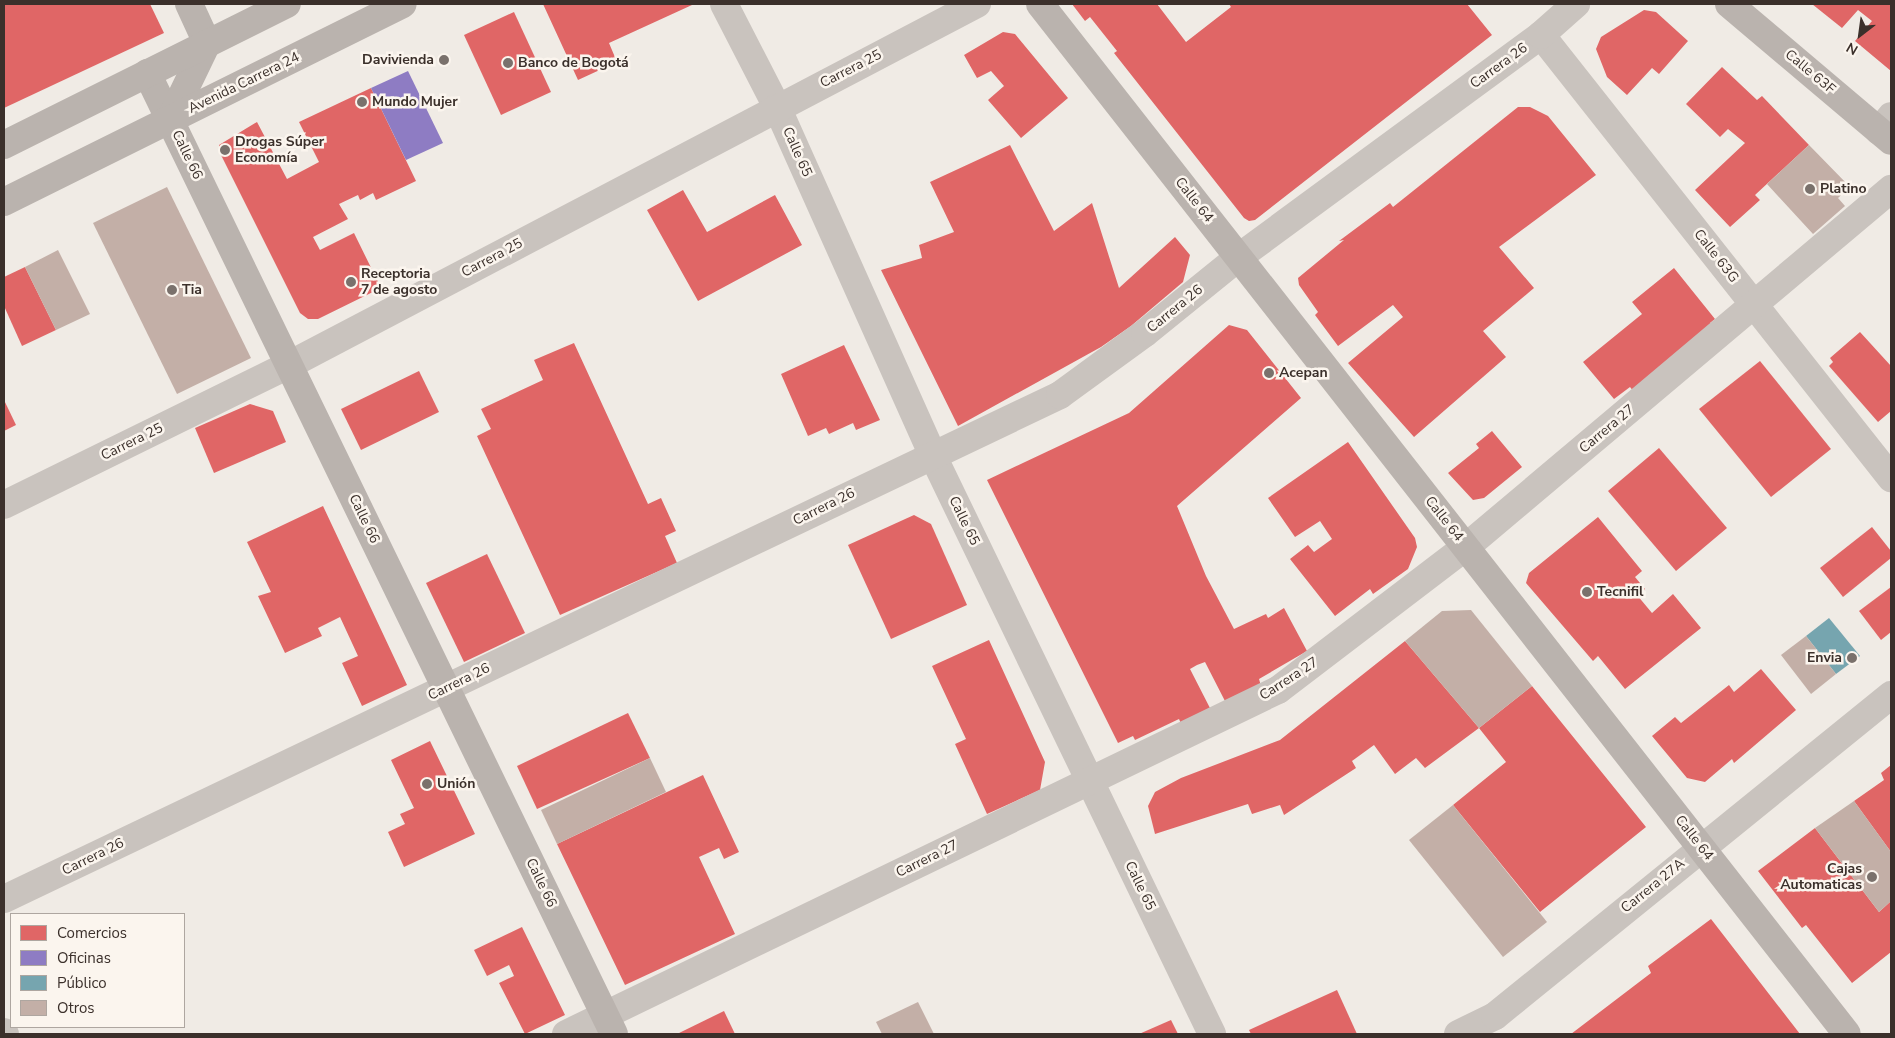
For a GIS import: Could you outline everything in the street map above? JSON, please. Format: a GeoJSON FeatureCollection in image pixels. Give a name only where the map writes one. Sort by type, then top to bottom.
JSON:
{"type":"FeatureCollection","features":[{"type":"Feature","properties":{"kind":"main road"},"geometry":{"type":"LineString","coordinates":[[188,4],[207,43]]}},
{"type":"Feature","properties":{"kind":"main road"},"geometry":{"type":"LineString","coordinates":[[4,145],[287,4]]}},
{"type":"Feature","properties":{"kind":"main road","name":"Avenida Carrera 24"},"geometry":{"type":"LineString","coordinates":[[4,202],[403,4]]}},
{"type":"Feature","properties":{"kind":"main road","name":"Calle 64"},"geometry":{"type":"LineString","coordinates":[[1040,4],[1848,1034]]}},
{"type":"Feature","properties":{"kind":"main road","name":"Calle 63F"},"geometry":{"type":"LineString","coordinates":[[1729,4],[1887,129]]}},
{"type":"Feature","properties":{"kind":"main road","name":"Calle 66"},"geometry":{"type":"LineString","coordinates":[[207,43],[170,120],[610,1024]]}},
{"type":"Feature","properties":{"kind":"main road"},"geometry":{"type":"LineString","coordinates":[[147,73],[170,120]]}},
{"type":"Feature","properties":{"kind":"street","name":"Calle 65"},"geometry":{"type":"LineString","coordinates":[[724,4],[776,107],[933,456],[1212,1034]]}},
{"type":"Feature","properties":{"kind":"street","name":"Carrera 25"},"geometry":{"type":"LineString","coordinates":[[4,505],[289,365],[776,107],[977,4]]}},
{"type":"Feature","properties":{"kind":"street","name":"Carrera 26"},"geometry":{"type":"LineString","coordinates":[[4,900],[1060,395],[1145,333],[1239,257],[1541,35],[1576,4]]}},
{"type":"Feature","properties":{"kind":"street","name":"Calle 63G"},"geometry":{"type":"LineString","coordinates":[[1541,35],[1891,478]]}},
{"type":"Feature","properties":{"kind":"street","name":"Carrera 27"},"geometry":{"type":"LineString","coordinates":[[566,1034],[610,1024],[1090,780],[1278,690],[1466,547],[1891,189]]}},
{"type":"Feature","properties":{"kind":"street","name":"Carrera 27A"},"geometry":{"type":"LineString","coordinates":[[1458,1034],[1501,1025],[1701,847],[1891,695]]}},
{"type":"Feature","properties":{"kind":"building: Comercios"},"geometry":{"type":"Polygon","coordinates":[[[4,4],[150,4],[164,33],[4,108],[4,4]]]}},
{"type":"Feature","properties":{"kind":"building: Comercios"},"geometry":{"type":"Polygon","coordinates":[[[543,4],[692,5],[609,43],[617,62],[578,80],[543,4]]]}},
{"type":"Feature","properties":{"kind":"building: Comercios"},"geometry":{"type":"Polygon","coordinates":[[[1072,4],[1157,4],[1186,42],[1231,7],[1229,4],[1467,4],[1492,35],[1255,220],[1249,221],[1244,218],[1114,53],[1117,51],[1090,17],[1085,21],[1072,4]]]}},
{"type":"Feature","properties":{"kind":"building: Comercios"},"geometry":{"type":"Polygon","coordinates":[[[1812,4],[1891,4],[1891,71],[1855,41],[1872,21],[1858,10],[1842,28],[1812,4]]]}},
{"type":"Feature","properties":{"kind":"building: Comercios"},"geometry":{"type":"Polygon","coordinates":[[[1644,10],[1656,12],[1688,41],[1659,74],[1652,68],[1627,95],[1607,77],[1596,49],[1601,37],[1644,10]]]}},
{"type":"Feature","properties":{"kind":"building: Comercios","name":"Banco de Bogotá"},"geometry":{"type":"Polygon","coordinates":[[[514,12],[551,92],[501,115],[464,35],[514,12]]]}},
{"type":"Feature","properties":{"kind":"building: Comercios"},"geometry":{"type":"Polygon","coordinates":[[[1003,32],[1015,34],[1068,98],[1021,138],[988,100],[1004,86],[991,71],[977,78],[964,55],[1003,32]]]}},
{"type":"Feature","properties":{"kind":"building: Comercios"},"geometry":{"type":"Polygon","coordinates":[[[1722,67],[1757,100],[1762,96],[1809,145],[1755,195],[1760,200],[1730,227],[1695,190],[1745,143],[1728,129],[1720,137],[1686,104],[1722,67]]]}},
{"type":"Feature","properties":{"kind":"building: Comercios"},"geometry":{"type":"Polygon","coordinates":[[[371,88],[416,181],[376,200],[373,193],[360,200],[358,195],[339,204],[348,219],[313,237],[320,250],[354,233],[381,288],[318,319],[308,319],[300,313],[219,151],[219,145],[257,122],[287,179],[319,162],[299,122],[371,88]]]}},
{"type":"Feature","properties":{"kind":"building: Comercios"},"geometry":{"type":"Polygon","coordinates":[[[1518,107],[1530,107],[1548,116],[1596,175],[1499,247],[1534,288],[1483,331],[1506,357],[1414,437],[1348,363],[1403,317],[1393,305],[1338,346],[1315,315],[1318,312],[1299,285],[1298,278],[1344,240],[1339,241],[1390,203],[1393,207],[1518,107]]]}},
{"type":"Feature","properties":{"kind":"building: Comercios"},"geometry":{"type":"Polygon","coordinates":[[[1010,145],[1054,231],[1092,203],[1119,288],[1175,237],[1190,255],[1183,282],[1131,326],[1101,347],[958,426],[881,270],[922,258],[919,245],[954,232],[930,182],[1010,145]]]}},
{"type":"Feature","properties":{"kind":"building: Comercios"},"geometry":{"type":"Polygon","coordinates":[[[683,190],[707,232],[775,195],[802,245],[698,301],[647,210],[683,190]]]}},
{"type":"Feature","properties":{"kind":"building: Comercios"},"geometry":{"type":"Polygon","coordinates":[[[25,267],[56,330],[22,346],[4,306],[4,277],[25,267]]]}},
{"type":"Feature","properties":{"kind":"building: Comercios"},"geometry":{"type":"Polygon","coordinates":[[[1674,268],[1715,319],[1710,323],[1715,328],[1634,392],[1630,387],[1614,399],[1583,362],[1642,314],[1632,302],[1674,268]]]}},
{"type":"Feature","properties":{"kind":"building: Comercios"},"geometry":{"type":"Polygon","coordinates":[[[1229,325],[1247,330],[1301,398],[1177,506],[1206,576],[1234,629],[1266,614],[1268,618],[1284,608],[1307,651],[1259,679],[1261,686],[1226,703],[1205,662],[1197,665],[1190,669],[1212,712],[1182,726],[1179,719],[1135,740],[1133,736],[1118,743],[987,480],[1129,413],[1229,325]]]}},
{"type":"Feature","properties":{"kind":"building: Comercios"},"geometry":{"type":"Polygon","coordinates":[[[1860,332],[1891,366],[1891,411],[1878,422],[1829,366],[1833,362],[1830,358],[1860,332]]]}},
{"type":"Feature","properties":{"kind":"building: Comercios"},"geometry":{"type":"Polygon","coordinates":[[[574,343],[648,504],[661,498],[676,531],[665,536],[677,563],[560,615],[477,436],[491,429],[481,409],[543,380],[534,360],[574,343]]]}},
{"type":"Feature","properties":{"kind":"building: Comercios"},"geometry":{"type":"Polygon","coordinates":[[[844,345],[880,420],[856,430],[853,423],[829,434],[826,428],[808,436],[781,374],[844,345]]]}},
{"type":"Feature","properties":{"kind":"building: Comercios"},"geometry":{"type":"Polygon","coordinates":[[[1760,361],[1831,449],[1771,497],[1699,409],[1760,361]]]}},
{"type":"Feature","properties":{"kind":"building: Comercios"},"geometry":{"type":"Polygon","coordinates":[[[419,371],[439,412],[361,450],[341,409],[419,371]]]}},
{"type":"Feature","properties":{"kind":"building: Comercios"},"geometry":{"type":"Polygon","coordinates":[[[4,400],[16,425],[4,431],[4,400]]]}},
{"type":"Feature","properties":{"kind":"building: Comercios"},"geometry":{"type":"Polygon","coordinates":[[[250,404],[273,411],[286,442],[214,473],[195,428],[250,404]]]}},
{"type":"Feature","properties":{"kind":"building: Comercios"},"geometry":{"type":"Polygon","coordinates":[[[1492,431],[1522,467],[1484,498],[1473,500],[1448,473],[1479,448],[1476,444],[1492,431]]]}},
{"type":"Feature","properties":{"kind":"building: Comercios"},"geometry":{"type":"Polygon","coordinates":[[[1348,442],[1415,538],[1417,547],[1408,569],[1373,594],[1370,589],[1335,616],[1290,559],[1308,545],[1314,552],[1332,539],[1320,521],[1295,537],[1268,498],[1348,442]]]}},
{"type":"Feature","properties":{"kind":"building: Comercios"},"geometry":{"type":"Polygon","coordinates":[[[1659,448],[1727,528],[1676,571],[1608,491],[1659,448]]]}},
{"type":"Feature","properties":{"kind":"building: Comercios"},"geometry":{"type":"Polygon","coordinates":[[[323,506],[407,685],[362,706],[342,663],[358,656],[340,617],[318,628],[322,636],[285,653],[258,596],[271,592],[247,542],[323,506]]]}},
{"type":"Feature","properties":{"kind":"building: Comercios"},"geometry":{"type":"Polygon","coordinates":[[[914,515],[931,524],[967,605],[891,639],[848,545],[914,515]]]}},
{"type":"Feature","properties":{"kind":"building: Comercios","name":"Tecnifil"},"geometry":{"type":"Polygon","coordinates":[[[1598,517],[1642,571],[1635,577],[1645,589],[1637,595],[1652,613],[1673,594],[1701,628],[1625,689],[1598,656],[1593,661],[1526,583],[1529,573],[1598,517]]]}},
{"type":"Feature","properties":{"kind":"building: Comercios"},"geometry":{"type":"Polygon","coordinates":[[[1872,527],[1891,551],[1891,558],[1843,597],[1820,568],[1872,527]]]}},
{"type":"Feature","properties":{"kind":"building: Comercios"},"geometry":{"type":"Polygon","coordinates":[[[487,554],[525,633],[464,662],[426,583],[487,554]]]}},
{"type":"Feature","properties":{"kind":"building: Comercios"},"geometry":{"type":"Polygon","coordinates":[[[1891,587],[1891,632],[1881,640],[1859,611],[1891,587]]]}},
{"type":"Feature","properties":{"kind":"building: Comercios"},"geometry":{"type":"Polygon","coordinates":[[[989,640],[1045,762],[1040,790],[987,814],[955,744],[966,739],[932,666],[989,640]]]}},
{"type":"Feature","properties":{"kind":"building: Comercios"},"geometry":{"type":"Polygon","coordinates":[[[1405,641],[1479,728],[1425,768],[1416,758],[1395,774],[1374,745],[1352,761],[1356,768],[1284,815],[1280,805],[1252,814],[1248,804],[1155,834],[1148,806],[1155,792],[1181,778],[1280,740],[1405,641]]]}},
{"type":"Feature","properties":{"kind":"building: Comercios"},"geometry":{"type":"Polygon","coordinates":[[[1761,669],[1796,710],[1734,763],[1732,759],[1705,782],[1687,778],[1652,736],[1675,717],[1681,723],[1729,685],[1734,692],[1761,669]]]}},
{"type":"Feature","properties":{"kind":"building: Comercios"},"geometry":{"type":"Polygon","coordinates":[[[1532,686],[1646,827],[1540,912],[1453,805],[1506,762],[1479,728],[1532,686]]]}},
{"type":"Feature","properties":{"kind":"building: Comercios"},"geometry":{"type":"Polygon","coordinates":[[[628,713],[650,758],[537,809],[517,766],[628,713]]]}},
{"type":"Feature","properties":{"kind":"building: Comercios","name":"Unión"},"geometry":{"type":"Polygon","coordinates":[[[430,741],[475,834],[404,867],[388,832],[405,824],[400,814],[414,808],[391,760],[430,741]]]}},
{"type":"Feature","properties":{"kind":"building: Comercios"},"geometry":{"type":"Polygon","coordinates":[[[1891,765],[1891,852],[1854,801],[1884,780],[1881,773],[1891,765]]]}},
{"type":"Feature","properties":{"kind":"building: Comercios"},"geometry":{"type":"Polygon","coordinates":[[[703,775],[739,852],[724,859],[719,848],[699,857],[735,934],[625,985],[557,844],[703,775]]]}},
{"type":"Feature","properties":{"kind":"building: Comercios"},"geometry":{"type":"Polygon","coordinates":[[[1815,828],[1879,912],[1891,901],[1891,952],[1852,983],[1806,925],[1802,928],[1758,871],[1815,828]]]}},
{"type":"Feature","properties":{"kind":"building: Comercios"},"geometry":{"type":"Polygon","coordinates":[[[1711,919],[1800,1034],[1571,1034],[1651,973],[1648,966],[1711,919]]]}},
{"type":"Feature","properties":{"kind":"building: Comercios"},"geometry":{"type":"Polygon","coordinates":[[[522,927],[565,1015],[525,1034],[499,983],[514,976],[509,965],[487,976],[474,950],[522,927]]]}},
{"type":"Feature","properties":{"kind":"building: Comercios"},"geometry":{"type":"Polygon","coordinates":[[[1337,990],[1357,1034],[1251,1034],[1249,1030],[1337,990]]]}},
{"type":"Feature","properties":{"kind":"building: Comercios"},"geometry":{"type":"Polygon","coordinates":[[[724,1011],[735,1034],[677,1034],[724,1011]]]}},
{"type":"Feature","properties":{"kind":"building: Comercios"},"geometry":{"type":"Polygon","coordinates":[[[1171,1020],[1178,1034],[1139,1034],[1171,1020]]]}},
{"type":"Feature","properties":{"kind":"building: Oficinas"},"geometry":{"type":"Polygon","coordinates":[[[408,71],[443,143],[406,160],[371,88],[408,71]]]}},
{"type":"Feature","properties":{"kind":"building: Público"},"geometry":{"type":"Polygon","coordinates":[[[1829,618],[1860,656],[1836,674],[1806,636],[1829,618]]]}},
{"type":"Feature","properties":{"kind":"building: Otros","name":"Platino"},"geometry":{"type":"Polygon","coordinates":[[[1809,145],[1850,187],[1838,198],[1845,206],[1813,234],[1767,184],[1809,145]]]}},
{"type":"Feature","properties":{"kind":"building: Otros","name":"Tia"},"geometry":{"type":"Polygon","coordinates":[[[167,187],[251,358],[177,394],[93,223],[167,187]]]}},
{"type":"Feature","properties":{"kind":"building: Otros"},"geometry":{"type":"Polygon","coordinates":[[[58,250],[90,314],[56,330],[25,267],[58,250]]]}},
{"type":"Feature","properties":{"kind":"building: Otros"},"geometry":{"type":"Polygon","coordinates":[[[1471,610],[1532,686],[1479,728],[1405,641],[1442,611],[1471,610]]]}},
{"type":"Feature","properties":{"kind":"building: Otros"},"geometry":{"type":"Polygon","coordinates":[[[1806,636],[1836,674],[1811,694],[1781,655],[1806,636]]]}},
{"type":"Feature","properties":{"kind":"building: Otros"},"geometry":{"type":"Polygon","coordinates":[[[650,758],[666,792],[557,844],[541,810],[650,758]]]}},
{"type":"Feature","properties":{"kind":"building: Otros","name":"Cajas Automaticas"},"geometry":{"type":"Polygon","coordinates":[[[1854,801],[1891,852],[1891,901],[1879,912],[1815,828],[1854,801]]]}},
{"type":"Feature","properties":{"kind":"building: Otros"},"geometry":{"type":"Polygon","coordinates":[[[1453,805],[1547,922],[1503,957],[1409,840],[1453,805]]]}},
{"type":"Feature","properties":{"kind":"building: Otros"},"geometry":{"type":"Polygon","coordinates":[[[918,1002],[934,1034],[882,1034],[876,1022],[918,1002]]]}},
{"type":"Feature","properties":{"kind":"place","name":"Davivienda"},"geometry":{"type":"Point","coordinates":[444,60]}},
{"type":"Feature","properties":{"kind":"place","name":"Banco de Bogotá"},"geometry":{"type":"Point","coordinates":[508,63]}},
{"type":"Feature","properties":{"kind":"place","name":"Mundo Mujer"},"geometry":{"type":"Point","coordinates":[362,102]}},
{"type":"Feature","properties":{"kind":"place","name":"Drogas Súper Economía"},"geometry":{"type":"Point","coordinates":[225,150]}},
{"type":"Feature","properties":{"kind":"place","name":"Platino"},"geometry":{"type":"Point","coordinates":[1810,189]}},
{"type":"Feature","properties":{"kind":"place","name":"Receptoria 7 de agosto"},"geometry":{"type":"Point","coordinates":[351,282]}},
{"type":"Feature","properties":{"kind":"place","name":"Tia"},"geometry":{"type":"Point","coordinates":[172,290]}},
{"type":"Feature","properties":{"kind":"place","name":"Acepan"},"geometry":{"type":"Point","coordinates":[1269,373]}},
{"type":"Feature","properties":{"kind":"place","name":"Tecnifil"},"geometry":{"type":"Point","coordinates":[1587,592]}},
{"type":"Feature","properties":{"kind":"place","name":"Envia"},"geometry":{"type":"Point","coordinates":[1852,658]}},
{"type":"Feature","properties":{"kind":"place","name":"Unión"},"geometry":{"type":"Point","coordinates":[427,784]}},
{"type":"Feature","properties":{"kind":"place","name":"Cajas Automaticas"},"geometry":{"type":"Point","coordinates":[1872,877]}}]}
